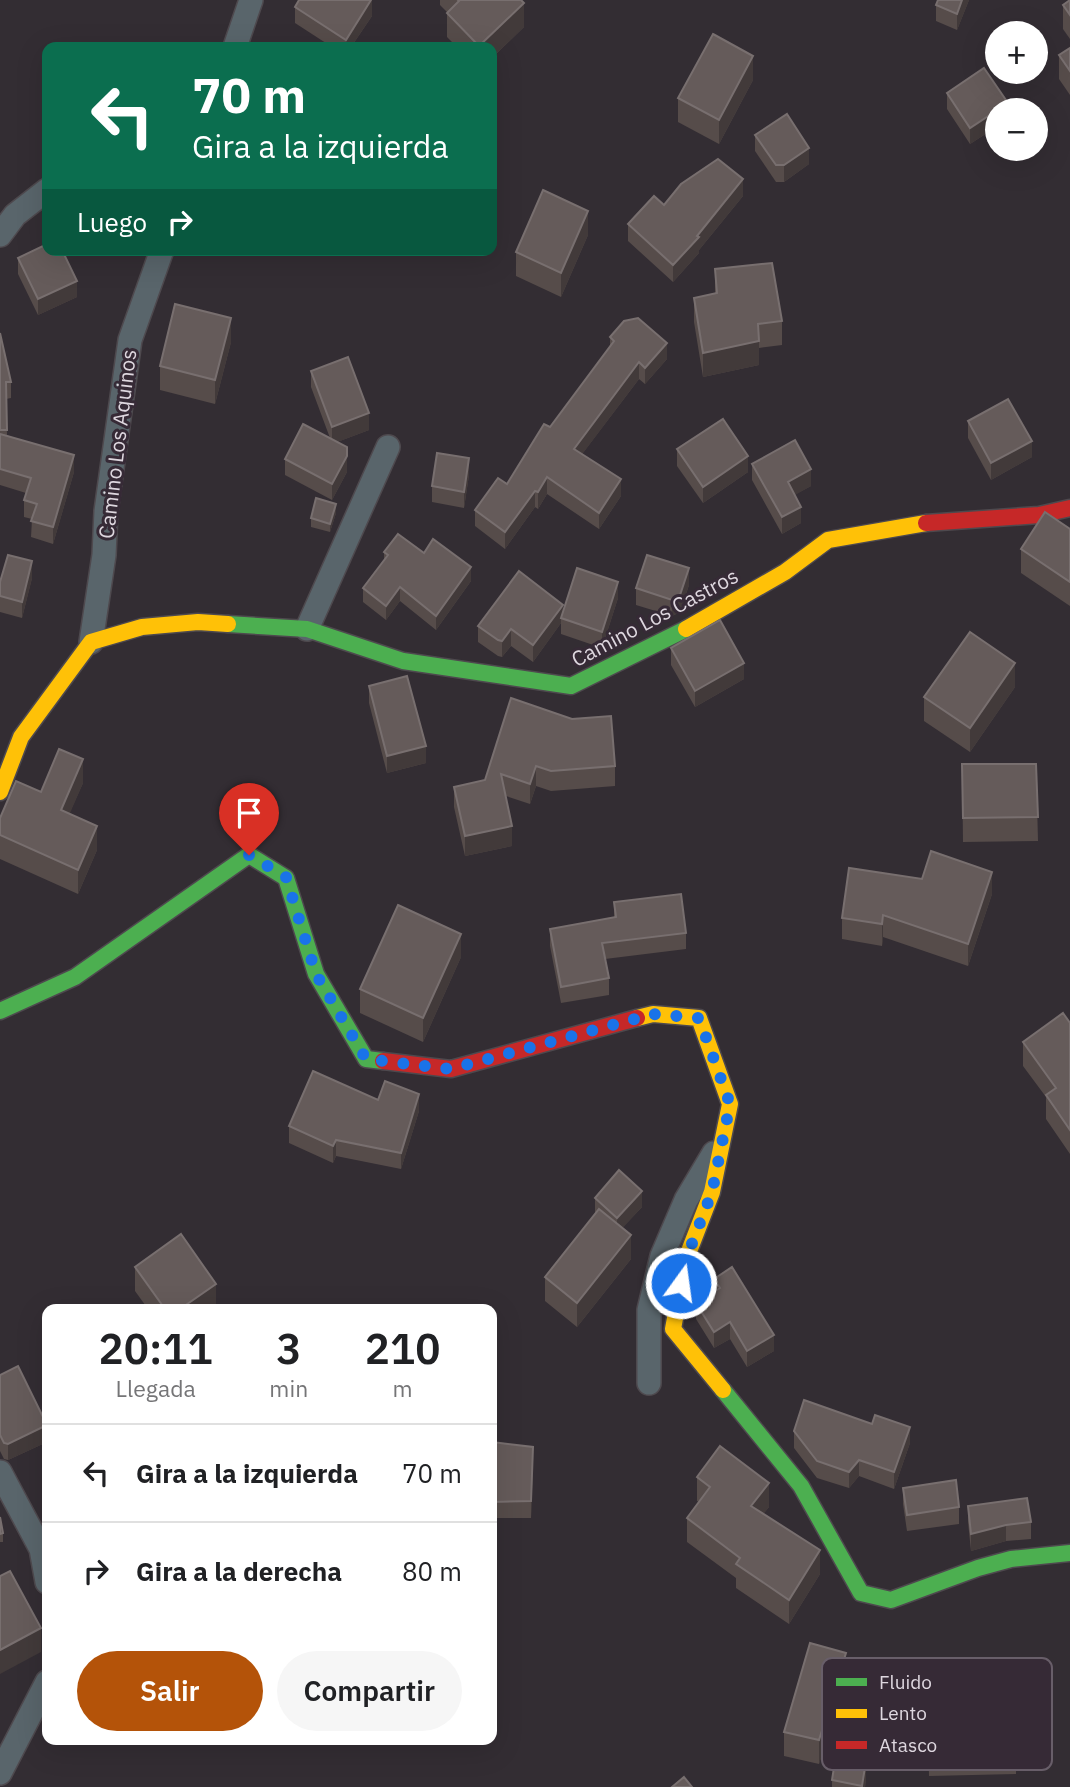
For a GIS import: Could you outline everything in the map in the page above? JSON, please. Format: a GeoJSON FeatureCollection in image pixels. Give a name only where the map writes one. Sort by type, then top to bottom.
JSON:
{"type":"FeatureCollection","features":[{"type":"Feature","properties":{"kind":"street"},"geometry":{"type":"LineString","coordinates":[[237,42],[251,0]]}},
{"type":"Feature","properties":{"kind":"street"},"geometry":{"type":"LineString","coordinates":[[0,235],[15,215],[42,194]]}},
{"type":"Feature","properties":{"kind":"street","name":"Camino Los Aquinos"},"geometry":{"type":"LineString","coordinates":[[91,642],[130,340],[160,256]]}},
{"type":"Feature","properties":{"kind":"street"},"geometry":{"type":"LineString","coordinates":[[307,629],[388,447]]}},
{"type":"Feature","properties":{"kind":"street","name":"Camino Los Castros"},"geometry":{"type":"LineString","coordinates":[[91,642],[142,627],[198,622],[307,629],[403,661],[570,686],[676,636],[785,572],[828,540],[926,523],[1039,515],[1070,508]]}},
{"type":"Feature","properties":{"kind":"street"},"geometry":{"type":"LineString","coordinates":[[0,792],[21,737],[91,642]]}},
{"type":"Feature","properties":{"kind":"street"},"geometry":{"type":"LineString","coordinates":[[0,1011],[75,977],[249,855],[286,877],[316,974],[366,1059],[451,1069],[653,1014],[699,1018],[730,1104],[712,1192],[686,1259],[673,1329],[801,1486],[861,1593],[891,1600],[978,1568],[1011,1559],[1070,1553]]}},
{"type":"Feature","properties":{"kind":"street"},"geometry":{"type":"LineString","coordinates":[[649,1382],[649,1310],[662,1256],[686,1200],[723,1139]]}},
{"type":"Feature","properties":{"kind":"street"},"geometry":{"type":"LineString","coordinates":[[0,1472],[42,1554]]}},
{"type":"Feature","properties":{"kind":"street"},"geometry":{"type":"LineString","coordinates":[[0,1773],[42,1692]]}},
{"type":"Feature","properties":{"kind":"building"},"geometry":{"type":"Polygon","coordinates":[[[299,0],[371,0],[346,40],[295,7],[299,0]]]}},
{"type":"Feature","properties":{"kind":"building"},"geometry":{"type":"Polygon","coordinates":[[[521,0],[524,3],[483,42],[475,42],[447,13],[459,1],[521,0]]]}},
{"type":"Feature","properties":{"kind":"building"},"geometry":{"type":"Polygon","coordinates":[[[938,0],[962,0],[957,14],[936,5],[938,0]]]}},
{"type":"Feature","properties":{"kind":"building"},"geometry":{"type":"Polygon","coordinates":[[[1070,0],[1070,15],[1063,5],[1070,0]]]}},
{"type":"Feature","properties":{"kind":"building"},"geometry":{"type":"Polygon","coordinates":[[[713,34],[753,56],[719,120],[678,98],[713,34]]]}},
{"type":"Feature","properties":{"kind":"building"},"geometry":{"type":"Polygon","coordinates":[[[1070,48],[1070,71],[1059,55],[1070,48]]]}},
{"type":"Feature","properties":{"kind":"building"},"geometry":{"type":"Polygon","coordinates":[[[984,68],[985,84],[995,84],[1005,98],[985,98],[985,118],[970,128],[947,93],[984,68]]]}},
{"type":"Feature","properties":{"kind":"building"},"geometry":{"type":"Polygon","coordinates":[[[787,114],[809,148],[784,165],[776,165],[755,135],[787,114]]]}},
{"type":"Feature","properties":{"kind":"building"},"geometry":{"type":"Polygon","coordinates":[[[718,159],[743,179],[697,236],[699,237],[673,265],[628,224],[654,196],[664,205],[681,184],[718,159]]]}},
{"type":"Feature","properties":{"kind":"building"},"geometry":{"type":"Polygon","coordinates":[[[543,190],[588,211],[561,273],[516,252],[543,190]]]}},
{"type":"Feature","properties":{"kind":"building"},"geometry":{"type":"Polygon","coordinates":[[[42,246],[42,256],[65,256],[77,281],[38,299],[18,258],[42,246]]]}},
{"type":"Feature","properties":{"kind":"building"},"geometry":{"type":"Polygon","coordinates":[[[772,263],[782,321],[758,324],[759,341],[703,353],[694,298],[717,293],[715,269],[772,263]]]}},
{"type":"Feature","properties":{"kind":"building"},"geometry":{"type":"Polygon","coordinates":[[[175,304],[231,318],[215,380],[160,366],[175,304]]]}},
{"type":"Feature","properties":{"kind":"building"},"geometry":{"type":"Polygon","coordinates":[[[638,318],[667,343],[645,368],[639,362],[574,449],[621,479],[599,513],[547,477],[505,532],[475,510],[498,478],[507,484],[544,424],[550,427],[614,341],[610,337],[624,321],[638,318]]]}},
{"type":"Feature","properties":{"kind":"building"},"geometry":{"type":"Polygon","coordinates":[[[0,333],[11,382],[6,382],[7,430],[0,430],[0,333]]]}},
{"type":"Feature","properties":{"kind":"building"},"geometry":{"type":"Polygon","coordinates":[[[348,357],[369,413],[332,427],[311,371],[348,357]]]}},
{"type":"Feature","properties":{"kind":"building"},"geometry":{"type":"Polygon","coordinates":[[[1008,399],[1032,441],[991,463],[968,421],[1008,399]]]}},
{"type":"Feature","properties":{"kind":"building"},"geometry":{"type":"Polygon","coordinates":[[[723,419],[748,456],[703,487],[677,449],[723,419]]]}},
{"type":"Feature","properties":{"kind":"building"},"geometry":{"type":"Polygon","coordinates":[[[303,424],[347,447],[347,456],[332,484],[285,459],[303,424]]]}},
{"type":"Feature","properties":{"kind":"building"},"geometry":{"type":"Polygon","coordinates":[[[0,434],[74,455],[53,527],[31,521],[37,504],[24,500],[31,478],[0,469],[0,434]]]}},
{"type":"Feature","properties":{"kind":"building"},"geometry":{"type":"Polygon","coordinates":[[[795,440],[811,469],[788,482],[801,507],[782,517],[752,464],[795,440]]]}},
{"type":"Feature","properties":{"kind":"building"},"geometry":{"type":"Polygon","coordinates":[[[437,453],[469,458],[464,492],[432,486],[437,453]]]}},
{"type":"Feature","properties":{"kind":"building"},"geometry":{"type":"Polygon","coordinates":[[[316,498],[336,504],[330,524],[311,518],[316,498]]]}},
{"type":"Feature","properties":{"kind":"building"},"geometry":{"type":"Polygon","coordinates":[[[1045,512],[1070,529],[1070,582],[1021,549],[1045,512]]]}},
{"type":"Feature","properties":{"kind":"building"},"geometry":{"type":"Polygon","coordinates":[[[398,534],[424,553],[433,539],[471,567],[436,616],[400,587],[386,606],[363,588],[388,555],[384,552],[398,534]]]}},
{"type":"Feature","properties":{"kind":"building"},"geometry":{"type":"Polygon","coordinates":[[[8,555],[32,561],[22,602],[0,596],[0,582],[8,555]]]}},
{"type":"Feature","properties":{"kind":"building"},"geometry":{"type":"Polygon","coordinates":[[[647,555],[689,568],[680,595],[672,600],[636,588],[647,555]]]}},
{"type":"Feature","properties":{"kind":"building"},"geometry":{"type":"Polygon","coordinates":[[[577,568],[618,582],[602,632],[561,618],[577,568]]]}},
{"type":"Feature","properties":{"kind":"building"},"geometry":{"type":"Polygon","coordinates":[[[519,571],[563,605],[533,645],[511,629],[502,641],[478,626],[519,571]]]}},
{"type":"Feature","properties":{"kind":"building"},"geometry":{"type":"Polygon","coordinates":[[[720,620],[744,663],[695,691],[671,648],[720,620]]]}},
{"type":"Feature","properties":{"kind":"building"},"geometry":{"type":"Polygon","coordinates":[[[970,632],[1015,663],[970,728],[924,697],[970,632]]]}},
{"type":"Feature","properties":{"kind":"building"},"geometry":{"type":"Polygon","coordinates":[[[407,676],[426,746],[387,756],[369,686],[407,676]]]}},
{"type":"Feature","properties":{"kind":"building"},"geometry":{"type":"Polygon","coordinates":[[[511,698],[572,719],[611,716],[615,766],[551,771],[536,766],[530,784],[501,774],[512,826],[465,836],[454,787],[485,780],[511,698]]]}},
{"type":"Feature","properties":{"kind":"building"},"geometry":{"type":"Polygon","coordinates":[[[59,749],[83,759],[61,810],[97,826],[78,870],[0,835],[0,818],[16,781],[41,792],[59,749]]]}},
{"type":"Feature","properties":{"kind":"building"},"geometry":{"type":"Polygon","coordinates":[[[962,764],[1036,764],[1038,817],[963,818],[962,764]]]}},
{"type":"Feature","properties":{"kind":"building"},"geometry":{"type":"Polygon","coordinates":[[[931,851],[992,872],[968,944],[883,915],[882,924],[842,918],[849,868],[922,879],[931,851]]]}},
{"type":"Feature","properties":{"kind":"building"},"geometry":{"type":"Polygon","coordinates":[[[681,894],[686,933],[602,943],[609,978],[561,987],[550,929],[616,917],[614,902],[681,894]]]}},
{"type":"Feature","properties":{"kind":"building"},"geometry":{"type":"Polygon","coordinates":[[[398,905],[461,934],[423,1018],[360,989],[398,905]]]}},
{"type":"Feature","properties":{"kind":"building"},"geometry":{"type":"Polygon","coordinates":[[[1063,1013],[1070,1023],[1070,1130],[1046,1095],[1056,1088],[1023,1042],[1063,1013]]]}},
{"type":"Feature","properties":{"kind":"building"},"geometry":{"type":"Polygon","coordinates":[[[313,1071],[378,1100],[385,1081],[419,1094],[401,1153],[336,1140],[333,1146],[289,1126],[313,1071]]]}},
{"type":"Feature","properties":{"kind":"building"},"geometry":{"type":"Polygon","coordinates":[[[619,1170],[642,1191],[617,1218],[595,1198],[619,1170]]]}},
{"type":"Feature","properties":{"kind":"building"},"geometry":{"type":"Polygon","coordinates":[[[599,1209],[631,1235],[577,1303],[545,1277],[599,1209]]]}},
{"type":"Feature","properties":{"kind":"building"},"geometry":{"type":"Polygon","coordinates":[[[181,1234],[216,1284],[187,1304],[161,1304],[135,1267],[181,1234]]]}},
{"type":"Feature","properties":{"kind":"building"},"geometry":{"type":"Polygon","coordinates":[[[732,1267],[774,1335],[747,1351],[730,1322],[714,1332],[696,1303],[720,1288],[714,1279],[732,1267]]]}},
{"type":"Feature","properties":{"kind":"building"},"geometry":{"type":"Polygon","coordinates":[[[18,1366],[42,1415],[42,1427],[8,1444],[4,1443],[0,1435],[0,1375],[18,1366]]]}},
{"type":"Feature","properties":{"kind":"building"},"geometry":{"type":"Polygon","coordinates":[[[804,1400],[872,1424],[875,1415],[910,1427],[894,1472],[859,1460],[849,1472],[817,1461],[794,1431],[804,1400]]]}},
{"type":"Feature","properties":{"kind":"building"},"geometry":{"type":"Polygon","coordinates":[[[497,1443],[533,1447],[531,1501],[497,1502],[497,1443]]]}},
{"type":"Feature","properties":{"kind":"building"},"geometry":{"type":"Polygon","coordinates":[[[720,1446],[769,1483],[751,1506],[820,1550],[789,1600],[736,1564],[740,1558],[687,1518],[710,1487],[697,1477],[720,1446]]]}},
{"type":"Feature","properties":{"kind":"building"},"geometry":{"type":"Polygon","coordinates":[[[956,1480],[959,1507],[907,1515],[903,1488],[956,1480]]]}},
{"type":"Feature","properties":{"kind":"building"},"geometry":{"type":"Polygon","coordinates":[[[1027,1498],[1031,1522],[971,1534],[968,1506],[1027,1498]]]}},
{"type":"Feature","properties":{"kind":"building"},"geometry":{"type":"Polygon","coordinates":[[[10,1571],[41,1628],[0,1650],[0,1576],[10,1571]]]}},
{"type":"Feature","properties":{"kind":"building"},"geometry":{"type":"Polygon","coordinates":[[[810,1643],[846,1653],[844,1658],[822,1658],[822,1730],[819,1740],[784,1732],[810,1643]]]}},
{"type":"Feature","properties":{"kind":"building"},"geometry":{"type":"Polygon","coordinates":[[[834,1770],[865,1770],[862,1786],[832,1780],[834,1770]]]}},
{"type":"Feature","properties":{"kind":"building"},"geometry":{"type":"Polygon","coordinates":[[[684,1777],[692,1787],[672,1787],[684,1777]]]}},
{"type":"Feature","properties":{"kind":"traffic: fast"},"geometry":{"type":"LineString","coordinates":[[228,624],[307,629],[403,661],[571,686],[686,629]]}},
{"type":"Feature","properties":{"kind":"traffic: fast"},"geometry":{"type":"LineString","coordinates":[[0,1011],[75,977],[249,855],[286,878],[316,974],[366,1059],[383,1061]]}},
{"type":"Feature","properties":{"kind":"traffic: fast"},"geometry":{"type":"LineString","coordinates":[[723,1390],[801,1486],[861,1593],[891,1600],[978,1568],[1011,1559],[1070,1553]]}},
{"type":"Feature","properties":{"kind":"traffic: slow"},"geometry":{"type":"LineString","coordinates":[[686,629],[785,572],[828,540],[926,523]]}},
{"type":"Feature","properties":{"kind":"traffic: slow"},"geometry":{"type":"LineString","coordinates":[[0,792],[21,737],[91,642],[142,627],[198,622],[228,624]]}},
{"type":"Feature","properties":{"kind":"traffic: slow"},"geometry":{"type":"LineString","coordinates":[[637,1018],[653,1014],[699,1018],[730,1104],[712,1192],[686,1259],[673,1329],[723,1390]]}},
{"type":"Feature","properties":{"kind":"traffic: jam"},"geometry":{"type":"LineString","coordinates":[[926,523],[1039,515],[1070,508]]}},
{"type":"Feature","properties":{"kind":"traffic: jam"},"geometry":{"type":"LineString","coordinates":[[383,1061],[451,1069],[637,1018]]}},
{"type":"Feature","properties":{"kind":"route"},"geometry":{"type":"LineString","coordinates":[[249,855],[286,877],[316,974],[366,1059],[451,1069],[653,1014],[699,1018],[730,1104],[712,1192],[686,1259],[681,1283]]}}]}
